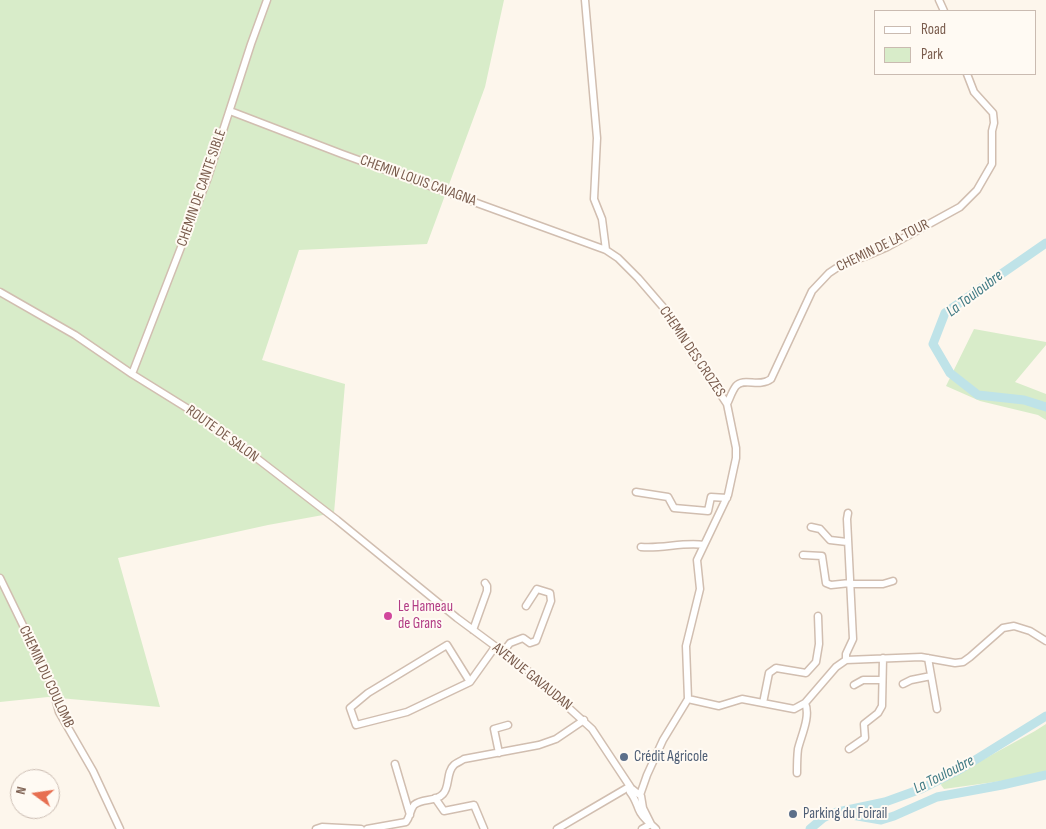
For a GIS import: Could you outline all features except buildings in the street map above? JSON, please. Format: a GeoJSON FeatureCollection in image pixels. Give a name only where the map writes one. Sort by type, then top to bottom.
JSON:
{"type":"FeatureCollection","features":[{"type":"Feature","properties":{"kind":"street","name":"CHEMIN DE CANTE SIBLE"},"geometry":{"type":"LineString","coordinates":[[132,374],[193,220],[267,0]]}},
{"type":"Feature","properties":{"kind":"street"},"geometry":{"type":"LineString","coordinates":[[585,0],[597,138],[594,199],[602,219],[606,250]]}},
{"type":"Feature","properties":{"kind":"street","name":"CHEMIN DE LA TOUR"},"geometry":{"type":"LineString","coordinates":[[727,404],[739,384],[743,382],[762,384],[771,379],[812,291],[829,273],[841,265],[887,247],[960,207],[977,190],[992,164],[992,131],[994,123],[993,113],[974,92],[967,75]]}},
{"type":"Feature","properties":{"kind":"street","name":"CHEMIN LOUIS CAVAGNA"},"geometry":{"type":"LineString","coordinates":[[230,111],[606,250]]}},
{"type":"Feature","properties":{"kind":"street","name":"CHEMIN DES CROZES"},"geometry":{"type":"LineString","coordinates":[[606,250],[618,258],[638,278],[662,307],[727,404],[736,448],[736,458],[727,498],[697,560],[700,589],[686,646],[688,699]]}},
{"type":"Feature","properties":{"kind":"street","name":"ROUTE DE SALON"},"geometry":{"type":"LineString","coordinates":[[0,292],[76,336],[132,374],[211,423],[431,595]]}},
{"type":"Feature","properties":{"kind":"street"},"geometry":{"type":"LineString","coordinates":[[636,492],[668,497],[674,508],[708,511],[711,496],[727,498]]}},
{"type":"Feature","properties":{"kind":"street"},"geometry":{"type":"LineString","coordinates":[[846,660],[846,654],[853,639],[846,519],[848,513]]}},
{"type":"Feature","properties":{"kind":"street"},"geometry":{"type":"LineString","coordinates":[[811,527],[820,529],[830,540],[847,542]]}},
{"type":"Feature","properties":{"kind":"street"},"geometry":{"type":"LineString","coordinates":[[641,547],[660,548],[692,544],[704,545]]}},
{"type":"Feature","properties":{"kind":"street"},"geometry":{"type":"LineString","coordinates":[[803,555],[822,556],[826,583],[831,585],[883,584],[893,581]]}},
{"type":"Feature","properties":{"kind":"street","name":"CHEMIN DU COULOMB"},"geometry":{"type":"LineString","coordinates":[[0,578],[50,683],[59,712],[93,771],[120,829]]}},
{"type":"Feature","properties":{"kind":"street"},"geometry":{"type":"LineString","coordinates":[[473,630],[488,588],[485,583]]}},
{"type":"Feature","properties":{"kind":"street"},"geometry":{"type":"LineString","coordinates":[[503,652],[510,643],[523,638],[530,643],[536,641],[551,600],[550,592],[537,588],[526,606]]}},
{"type":"Feature","properties":{"kind":"street","name":"AVENUE GAVAUDAN"},"geometry":{"type":"LineString","coordinates":[[431,595],[473,630],[526,669],[584,720],[600,739],[638,798]]}},
{"type":"Feature","properties":{"kind":"street"},"geometry":{"type":"LineString","coordinates":[[763,704],[769,673],[776,668],[806,673],[816,662],[819,644],[818,616]]}},
{"type":"Feature","properties":{"kind":"street"},"geometry":{"type":"LineString","coordinates":[[654,828],[646,817],[638,798],[663,740],[688,699],[719,706],[742,699],[794,708],[805,703],[836,667],[846,660],[928,658],[954,663],[963,662],[1003,628],[1014,626],[1030,631],[1046,641]]}},
{"type":"Feature","properties":{"kind":"street"},"geometry":{"type":"LineString","coordinates":[[470,682],[447,645],[368,693],[350,708],[356,724],[408,712],[470,682],[496,647]]}},
{"type":"Feature","properties":{"kind":"street"},"geometry":{"type":"LineString","coordinates":[[849,749],[865,738],[864,724],[878,713],[880,708],[883,658]]}},
{"type":"Feature","properties":{"kind":"street"},"geometry":{"type":"LineString","coordinates":[[928,658],[937,709]]}},
{"type":"Feature","properties":{"kind":"street"},"geometry":{"type":"LineString","coordinates":[[903,684],[911,680],[931,676]]}},
{"type":"Feature","properties":{"kind":"street"},"geometry":{"type":"LineString","coordinates":[[854,685],[864,680],[882,680]]}},
{"type":"Feature","properties":{"kind":"street"},"geometry":{"type":"LineString","coordinates":[[797,773],[799,748],[806,715],[807,706],[805,703]]}},
{"type":"Feature","properties":{"kind":"street"},"geometry":{"type":"LineString","coordinates":[[368,829],[403,824],[417,803],[443,794],[451,769],[464,759],[539,745],[556,739],[584,720]]}},
{"type":"Feature","properties":{"kind":"street"},"geometry":{"type":"LineString","coordinates":[[499,753],[494,729],[508,725]]}},
{"type":"Feature","properties":{"kind":"street"},"geometry":{"type":"LineString","coordinates":[[396,764],[410,816]]}},
{"type":"Feature","properties":{"kind":"street","name":"AVENUE GAVAUDAN"},"geometry":{"type":"LineString","coordinates":[[620,770],[627,788],[638,798]]}},
{"type":"Feature","properties":{"kind":"street"},"geometry":{"type":"LineString","coordinates":[[557,829],[627,788]]}},
{"type":"Feature","properties":{"kind":"street"},"geometry":{"type":"LineString","coordinates":[[435,798],[444,811],[474,804],[484,829]]}},
{"type":"Feature","properties":{"kind":"street"},"geometry":{"type":"LineString","coordinates":[[316,829],[322,827],[361,829]]}},
{"type":"Feature","properties":{"kind":"street"},"geometry":{"type":"LineString","coordinates":[[642,829],[654,828]]}},
{"type":"Feature","properties":{"kind":"green space"},"geometry":{"type":"Polygon","coordinates":[[[0,0],[504,0],[485,87],[427,244],[299,250],[262,360],[345,384],[334,513],[268,525],[118,558],[160,707],[48,697],[0,702],[0,0]]]}},
{"type":"Feature","properties":{"kind":"green space"},"geometry":{"type":"Polygon","coordinates":[[[974,329],[1046,342],[1046,345],[1015,382],[1046,394],[1046,420],[1038,415],[980,401],[946,386],[974,329]]]}},
{"type":"Feature","properties":{"kind":"green space"},"geometry":{"type":"Polygon","coordinates":[[[1046,724],[1046,771],[1016,779],[944,789],[941,785],[942,782],[1046,724]]]}},
{"type":"Feature","properties":{"kind":"waterway","name":"La Touloubre"},"geometry":{"type":"LineString","coordinates":[[1046,243],[945,313],[933,344],[950,373],[978,395],[1024,400],[1046,407]]}},
{"type":"Feature","properties":{"kind":"waterway","name":"La Touloubre"},"geometry":{"type":"LineString","coordinates":[[810,829],[823,818],[833,813],[885,802],[921,789],[959,770],[1046,716]]}},
{"type":"Feature","properties":{"kind":"waterway","name":"La Touloubre"},"geometry":{"type":"LineString","coordinates":[[846,814],[881,820],[937,797],[1046,775]]}},
{"type":"Feature","properties":{"kind":"place","name":"Le Hameau de Grans"},"geometry":{"type":"Point","coordinates":[388,616]}},
{"type":"Feature","properties":{"kind":"place","name":"Crédit Agricole"},"geometry":{"type":"Point","coordinates":[624,757]}},
{"type":"Feature","properties":{"kind":"place","name":"Parking du Foirail"},"geometry":{"type":"Point","coordinates":[793,814]}}]}
